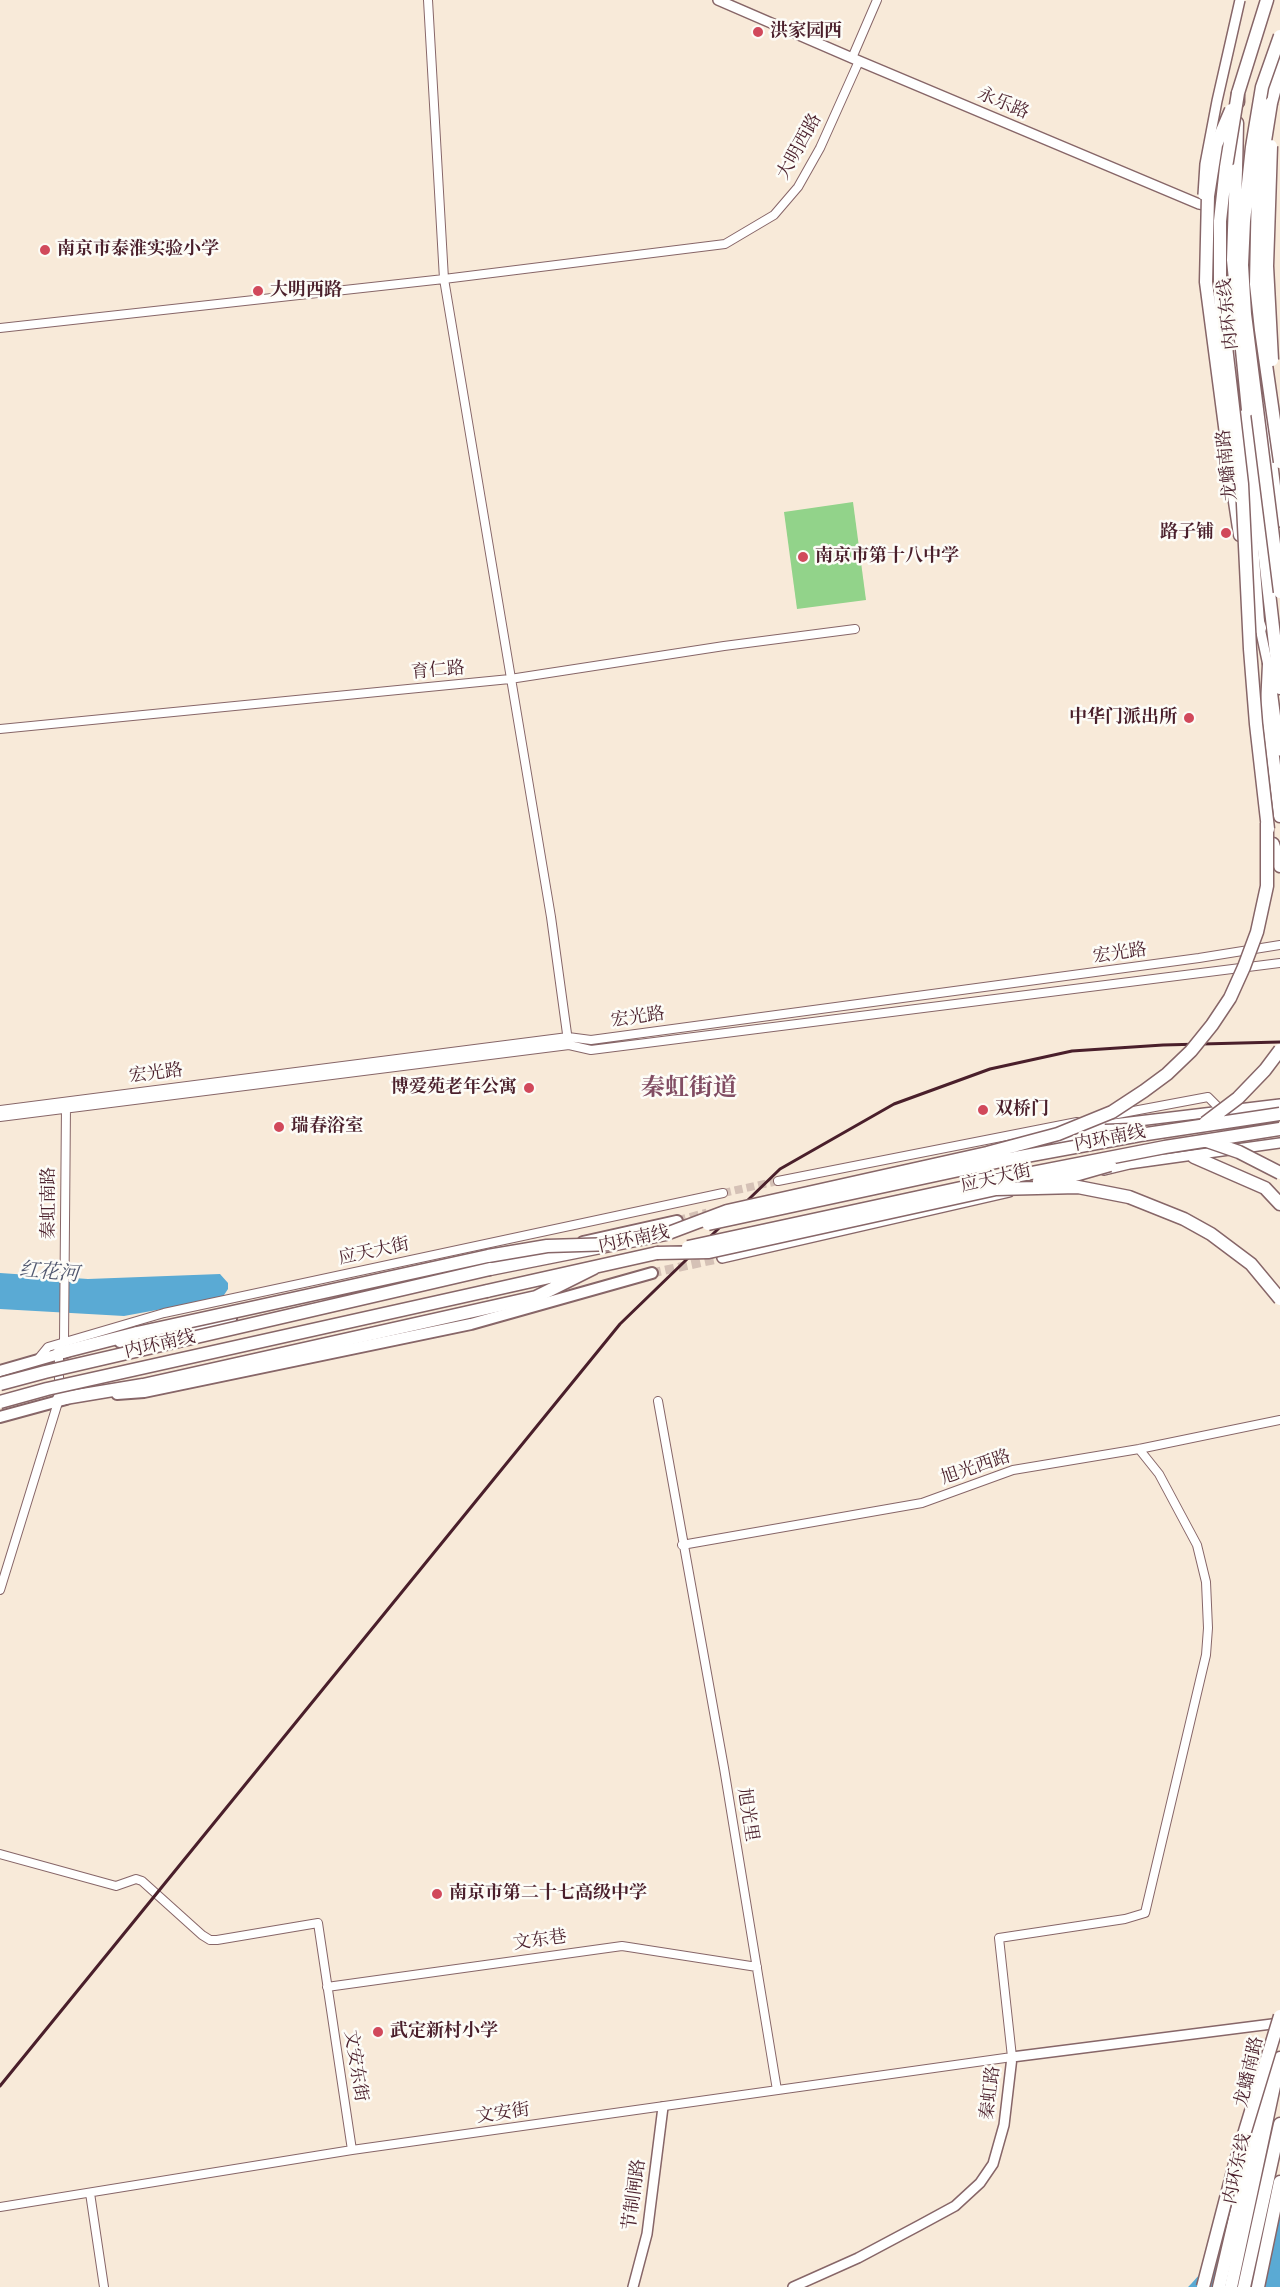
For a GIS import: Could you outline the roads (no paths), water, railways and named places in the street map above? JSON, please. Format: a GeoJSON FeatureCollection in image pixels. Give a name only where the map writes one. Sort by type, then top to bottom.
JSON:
{"type":"FeatureCollection","features":[{"type":"Feature","properties":{"kind":"main road"},"geometry":{"type":"LineString","coordinates":[[1260,628],[1246,585],[1206,282],[1208,196],[1216,145],[1238,93],[1267,0]]}},
{"type":"Feature","properties":{"kind":"main road","name":"内环东线"},"geometry":{"type":"LineString","coordinates":[[1280,36],[1262,87],[1257,117],[1244,221],[1242,265],[1245,314],[1280,592]]}},
{"type":"Feature","properties":{"kind":"main road"},"geometry":{"type":"LineString","coordinates":[[1280,45],[1279,73],[1271,103],[1258,185],[1256,284],[1280,462]]}},
{"type":"Feature","properties":{"kind":"main road"},"geometry":{"type":"LineString","coordinates":[[1238,93],[1233,260],[1280,687]]}},
{"type":"Feature","properties":{"kind":"main road"},"geometry":{"type":"LineString","coordinates":[[987,1153],[1058,1134],[1112,1112],[1167,1074],[1191,1051],[1230,998],[1257,932],[1267,886],[1267,823],[1250,649],[1242,484],[1220,296],[1220,221],[1238,93]]}},
{"type":"Feature","properties":{"kind":"main road"},"geometry":{"type":"LineString","coordinates":[[1267,418],[1272,362],[1267,266],[1271,187],[1271,103]]}},
{"type":"Feature","properties":{"kind":"main road"},"geometry":{"type":"LineString","coordinates":[[1269,664],[1267,706],[1280,816]]}},
{"type":"Feature","properties":{"kind":"main road"},"geometry":{"type":"LineString","coordinates":[[1267,823],[1280,866]]}},
{"type":"Feature","properties":{"kind":"main road"},"geometry":{"type":"LineString","coordinates":[[657,1253],[709,1252],[996,1189],[1075,1175],[1125,1161],[1169,1142],[1210,1120],[1238,1098],[1265,1070],[1280,1050]]}},
{"type":"Feature","properties":{"kind":"main road","name":"内环南线"},"geometry":{"type":"LineString","coordinates":[[0,1384],[490,1269],[666,1234],[1015,1158],[1140,1135],[1280,1114]]}},
{"type":"Feature","properties":{"kind":"main road","name":"内环南线"},"geometry":{"type":"LineString","coordinates":[[0,1402],[70,1384],[657,1253],[1021,1175],[1165,1147],[1280,1129]]}},
{"type":"Feature","properties":{"kind":"main road"},"geometry":{"type":"LineString","coordinates":[[666,1234],[727,1211],[987,1153],[1106,1131],[1151,1130],[1196,1137],[1239,1152],[1280,1173]]}},
{"type":"Feature","properties":{"kind":"main road"},"geometry":{"type":"LineString","coordinates":[[1194,1157],[1265,1188],[1280,1204]]}},
{"type":"Feature","properties":{"kind":"main road"},"geometry":{"type":"LineString","coordinates":[[996,1189],[1078,1187],[1129,1197],[1155,1206],[1211,1234],[1230,1247],[1251,1264],[1280,1299]]}},
{"type":"Feature","properties":{"kind":"main road","name":"应天大街"},"geometry":{"type":"LineString","coordinates":[[0,1371],[59,1353],[139,1339],[677,1221]]}},
{"type":"Feature","properties":{"kind":"main road"},"geometry":{"type":"LineString","coordinates":[[59,1353],[137,1333],[488,1256],[547,1246],[615,1244]]}},
{"type":"Feature","properties":{"kind":"main road"},"geometry":{"type":"LineString","coordinates":[[0,1417],[59,1399],[143,1385],[536,1297],[594,1268]]}},
{"type":"Feature","properties":{"kind":"main road"},"geometry":{"type":"LineString","coordinates":[[59,1399],[144,1392],[460,1327],[652,1273]]}},
{"type":"Feature","properties":{"kind":"main road"},"geometry":{"type":"LineString","coordinates":[[1203,2287],[1235,2164],[1280,2016]]}},
{"type":"Feature","properties":{"kind":"main road","name":"龙蟠南路"},"geometry":{"type":"LineString","coordinates":[[1219,2287],[1280,2024]]}},
{"type":"Feature","properties":{"kind":"main road","name":"内环东线"},"geometry":{"type":"LineString","coordinates":[[1231,2287],[1280,2058]]}},
{"type":"Feature","properties":{"kind":"main road","name":"内环东线"},"geometry":{"type":"LineString","coordinates":[[1244,2287],[1280,2124]]}},
{"type":"Feature","properties":{"kind":"main road"},"geometry":{"type":"LineString","coordinates":[[1258,2287],[1280,2182]]}},
{"type":"Feature","properties":{"kind":"street"},"geometry":{"type":"LineString","coordinates":[[428,0],[444,279],[551,917],[568,1041]]}},
{"type":"Feature","properties":{"kind":"street","name":"永乐路"},"geometry":{"type":"LineString","coordinates":[[718,0],[855,60],[1200,204],[1227,210],[1251,210],[1280,204]]}},
{"type":"Feature","properties":{"kind":"street","name":"大明西路"},"geometry":{"type":"LineString","coordinates":[[0,328],[444,279],[725,244],[774,215],[798,187],[820,148],[877,0]]}},
{"type":"Feature","properties":{"kind":"street"},"geometry":{"type":"LineString","coordinates":[[1206,282],[1202,221],[1205,164],[1216,101],[1240,0]]}},
{"type":"Feature","properties":{"kind":"street","name":"龙蟠南路"},"geometry":{"type":"LineString","coordinates":[[1227,210],[1226,287],[1250,500],[1260,628],[1269,664],[1280,751]]}},
{"type":"Feature","properties":{"kind":"street"},"geometry":{"type":"LineString","coordinates":[[1251,210],[1250,284],[1254,332],[1280,522]]}},
{"type":"Feature","properties":{"kind":"street","name":"育仁路"},"geometry":{"type":"LineString","coordinates":[[0,729],[510,679],[724,646],[855,629]]}},
{"type":"Feature","properties":{"kind":"street","name":"宏光路"},"geometry":{"type":"LineString","coordinates":[[0,1110],[66,1105],[568,1041],[591,1040],[1188,960],[1280,945]]}},
{"type":"Feature","properties":{"kind":"street","name":"宏光路"},"geometry":{"type":"LineString","coordinates":[[568,1041],[591,1050],[1280,963]]}},
{"type":"Feature","properties":{"kind":"street"},"geometry":{"type":"LineString","coordinates":[[778,1181],[891,1157],[1208,1097],[1221,1110]]}},
{"type":"Feature","properties":{"kind":"street","name":"应天大街"},"geometry":{"type":"LineString","coordinates":[[791,1192],[1082,1128],[1280,1104]]}},
{"type":"Feature","properties":{"kind":"street","name":"宏光路"},"geometry":{"type":"LineString","coordinates":[[0,1117],[66,1105]]}},
{"type":"Feature","properties":{"kind":"street","name":"秦虹南路"},"geometry":{"type":"LineString","coordinates":[[64,1337],[66,1105]]}},
{"type":"Feature","properties":{"kind":"street","name":"应天大街"},"geometry":{"type":"LineString","coordinates":[[722,1258],[1129,1164],[1194,1157],[1280,1143]]}},
{"type":"Feature","properties":{"kind":"street","name":"应天大街"},"geometry":{"type":"LineString","coordinates":[[39,1359],[48,1347],[64,1337],[164,1313],[723,1193]]}},
{"type":"Feature","properties":{"kind":"street"},"geometry":{"type":"LineString","coordinates":[[0,1590],[59,1399],[59,1353]]}},
{"type":"Feature","properties":{"kind":"street","name":"旭光里"},"geometry":{"type":"LineString","coordinates":[[658,1401],[682,1545],[724,1768],[777,2090]]}},
{"type":"Feature","properties":{"kind":"street","name":"旭光西路"},"geometry":{"type":"LineString","coordinates":[[682,1545],[922,1503],[1013,1470],[1139,1449],[1280,1420]]}},
{"type":"Feature","properties":{"kind":"street"},"geometry":{"type":"LineString","coordinates":[[1012,2057],[999,1938],[1125,1919],[1145,1913],[1206,1655],[1208,1628],[1206,1582],[1197,1545],[1159,1474],[1139,1449]]}},
{"type":"Feature","properties":{"kind":"street","name":"文安东街"},"geometry":{"type":"LineString","coordinates":[[0,1854],[116,1886],[136,1879],[142,1881],[210,1940],[318,1923],[352,2150]]}},
{"type":"Feature","properties":{"kind":"street","name":"文东巷"},"geometry":{"type":"LineString","coordinates":[[327,1987],[622,1946],[757,1967]]}},
{"type":"Feature","properties":{"kind":"street","name":"秦虹路"},"geometry":{"type":"LineString","coordinates":[[793,2287],[858,2258],[920,2226],[955,2206],[980,2183],[993,2164],[1004,2126],[1012,2057],[1280,2024]]}},
{"type":"Feature","properties":{"kind":"street","name":"文安街"},"geometry":{"type":"LineString","coordinates":[[0,2208],[352,2150],[1012,2057]]}},
{"type":"Feature","properties":{"kind":"street","name":"节制闸路"},"geometry":{"type":"LineString","coordinates":[[633,2287],[647,2234],[663,2107]]}},
{"type":"Feature","properties":{"kind":"street"},"geometry":{"type":"LineString","coordinates":[[90,2193],[104,2287]]}},
{"type":"Feature","properties":{"kind":"water"},"geometry":{"type":"Polygon","coordinates":[[[0,1273],[88,1279],[220,1274],[228,1283],[228,1289],[222,1298],[124,1316],[0,1309],[0,1273]]]}},
{"type":"Feature","properties":{"kind":"water"},"geometry":{"type":"Polygon","coordinates":[[[1280,2185],[1280,2287],[1188,2287],[1191,2284],[1280,2185]]]}},
{"type":"Feature","properties":{"kind":"tunnel"},"geometry":{"type":"LineString","coordinates":[[723,1193],[778,1181]]}},
{"type":"Feature","properties":{"kind":"tunnel"},"geometry":{"type":"LineString","coordinates":[[677,1221],[707,1213]]}},
{"type":"Feature","properties":{"kind":"tunnel"},"geometry":{"type":"LineString","coordinates":[[652,1273],[722,1258]]}},
{"type":"Feature","properties":{"kind":"railway"},"geometry":{"type":"LineString","coordinates":[[0,2086],[620,1324],[780,1169],[894,1104],[990,1069],[1072,1051],[1163,1045],[1280,1042]]}},
{"type":"Feature","properties":{"kind":"place","name":"洪家园西"},"geometry":{"type":"Point","coordinates":[758,32]}},
{"type":"Feature","properties":{"kind":"place","name":"南京市泰淮实验小学"},"geometry":{"type":"Point","coordinates":[45,250]}},
{"type":"Feature","properties":{"kind":"place","name":"大明西路"},"geometry":{"type":"Point","coordinates":[258,291]}},
{"type":"Feature","properties":{"kind":"place","name":"路子铺"},"geometry":{"type":"Point","coordinates":[1226,533]}},
{"type":"Feature","properties":{"kind":"place","name":"南京市第十八中学"},"geometry":{"type":"Point","coordinates":[803,557]}},
{"type":"Feature","properties":{"kind":"place","name":"中华门派出所"},"geometry":{"type":"Point","coordinates":[1189,718]}},
{"type":"Feature","properties":{"kind":"place","name":"博爱苑老年公寓"},"geometry":{"type":"Point","coordinates":[529,1088]}},
{"type":"Feature","properties":{"kind":"place","name":"双桥门"},"geometry":{"type":"Point","coordinates":[983,1110]}},
{"type":"Feature","properties":{"kind":"place","name":"瑞春浴室"},"geometry":{"type":"Point","coordinates":[279,1127]}},
{"type":"Feature","properties":{"kind":"place","name":"南京市第二十七高级中学"},"geometry":{"type":"Point","coordinates":[437,1894]}},
{"type":"Feature","properties":{"kind":"place","name":"武定新村小学"},"geometry":{"type":"Point","coordinates":[378,2032]}},
{"type":"Feature","properties":{"kind":"district","name":"秦虹街道"},"geometry":{"type":"Point","coordinates":[689,1089]}},
{"type":"Feature","properties":{"kind":"water label","name":"红花河"},"geometry":{"type":"Point","coordinates":[49,1273]}}]}
